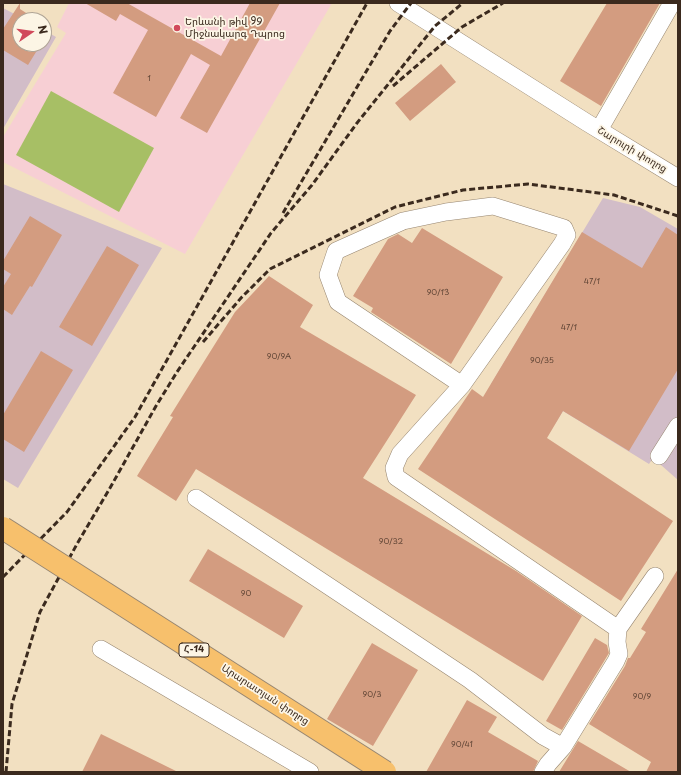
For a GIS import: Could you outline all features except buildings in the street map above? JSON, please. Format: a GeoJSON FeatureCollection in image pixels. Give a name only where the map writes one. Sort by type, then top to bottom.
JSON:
{"type":"FeatureCollection","features":[{"type":"Feature","properties":{"kind":"main road","name":"Արարատյան փողոց"},"geometry":{"type":"LineString","coordinates":[[3,528],[385,772]]}},
{"type":"Feature","properties":{"kind":"street"},"geometry":{"type":"LineString","coordinates":[[592,126],[672,3]]}},
{"type":"Feature","properties":{"kind":"street","name":"Շարուրի փողոց"},"geometry":{"type":"LineString","coordinates":[[409,6],[592,126],[678,178]]}},
{"type":"Feature","properties":{"kind":"street"},"geometry":{"type":"LineString","coordinates":[[462,385],[338,302],[328,275],[336,251],[403,221],[446,212],[493,206],[564,228],[566,235],[562,244],[462,385],[400,454],[394,468],[396,477],[618,629]]}},
{"type":"Feature","properties":{"kind":"street"},"geometry":{"type":"LineString","coordinates":[[659,456],[678,426]]}},
{"type":"Feature","properties":{"kind":"street"},"geometry":{"type":"LineString","coordinates":[[196,498],[470,680],[543,736],[563,748]]}},
{"type":"Feature","properties":{"kind":"street"},"geometry":{"type":"LineString","coordinates":[[543,772],[548,764],[563,748],[616,661],[619,654],[617,642],[618,629],[655,576]]}},
{"type":"Feature","properties":{"kind":"street"},"geometry":{"type":"LineString","coordinates":[[101,648],[310,772]]}},
{"type":"Feature","properties":{"kind":"shaded area"},"geometry":{"type":"Polygon","coordinates":[[[69,3],[332,3],[185,254],[3,162],[3,137],[66,33],[57,27],[69,3]]]}},
{"type":"Feature","properties":{"kind":"shaded area"},"geometry":{"type":"Polygon","coordinates":[[[3,8],[12,13],[12,52],[47,52],[3,129],[3,8]]]}},
{"type":"Feature","properties":{"kind":"shaded area"},"geometry":{"type":"Polygon","coordinates":[[[52,35],[56,37],[52,44],[52,35]]]}},
{"type":"Feature","properties":{"kind":"shaded area"},"geometry":{"type":"Polygon","coordinates":[[[3,184],[162,248],[18,488],[3,479],[3,184]]]}},
{"type":"Feature","properties":{"kind":"shaded area"},"geometry":{"type":"Polygon","coordinates":[[[603,198],[640,207],[678,229],[678,480],[653,458],[649,464],[563,411],[555,424],[491,384],[603,198]]]}},
{"type":"Feature","properties":{"kind":"green space"},"geometry":{"type":"Polygon","coordinates":[[[51,91],[154,148],[119,212],[16,155],[51,91]]]}},
{"type":"Feature","properties":{"kind":"railway"},"geometry":{"type":"LineString","coordinates":[[3,577],[67,512],[135,417],[367,3]]}},
{"type":"Feature","properties":{"kind":"railway"},"geometry":{"type":"LineString","coordinates":[[283,213],[390,31],[411,3]]}},
{"type":"Feature","properties":{"kind":"railway"},"geometry":{"type":"LineString","coordinates":[[6,772],[12,704],[40,612],[156,406],[177,372],[271,233],[312,185],[357,123],[435,26],[463,3]]}},
{"type":"Feature","properties":{"kind":"railway"},"geometry":{"type":"LineString","coordinates":[[393,86],[462,27],[503,3]]}},
{"type":"Feature","properties":{"kind":"railway"},"geometry":{"type":"LineString","coordinates":[[203,342],[241,298],[270,269],[395,207],[463,190],[528,184],[614,195],[678,216]]}},
{"type":"Feature","properties":{"kind":"place","name":"Երևանի թիվ 99 Միջնակարգ Դպրոց"},"geometry":{"type":"Point","coordinates":[177,28]}}]}
